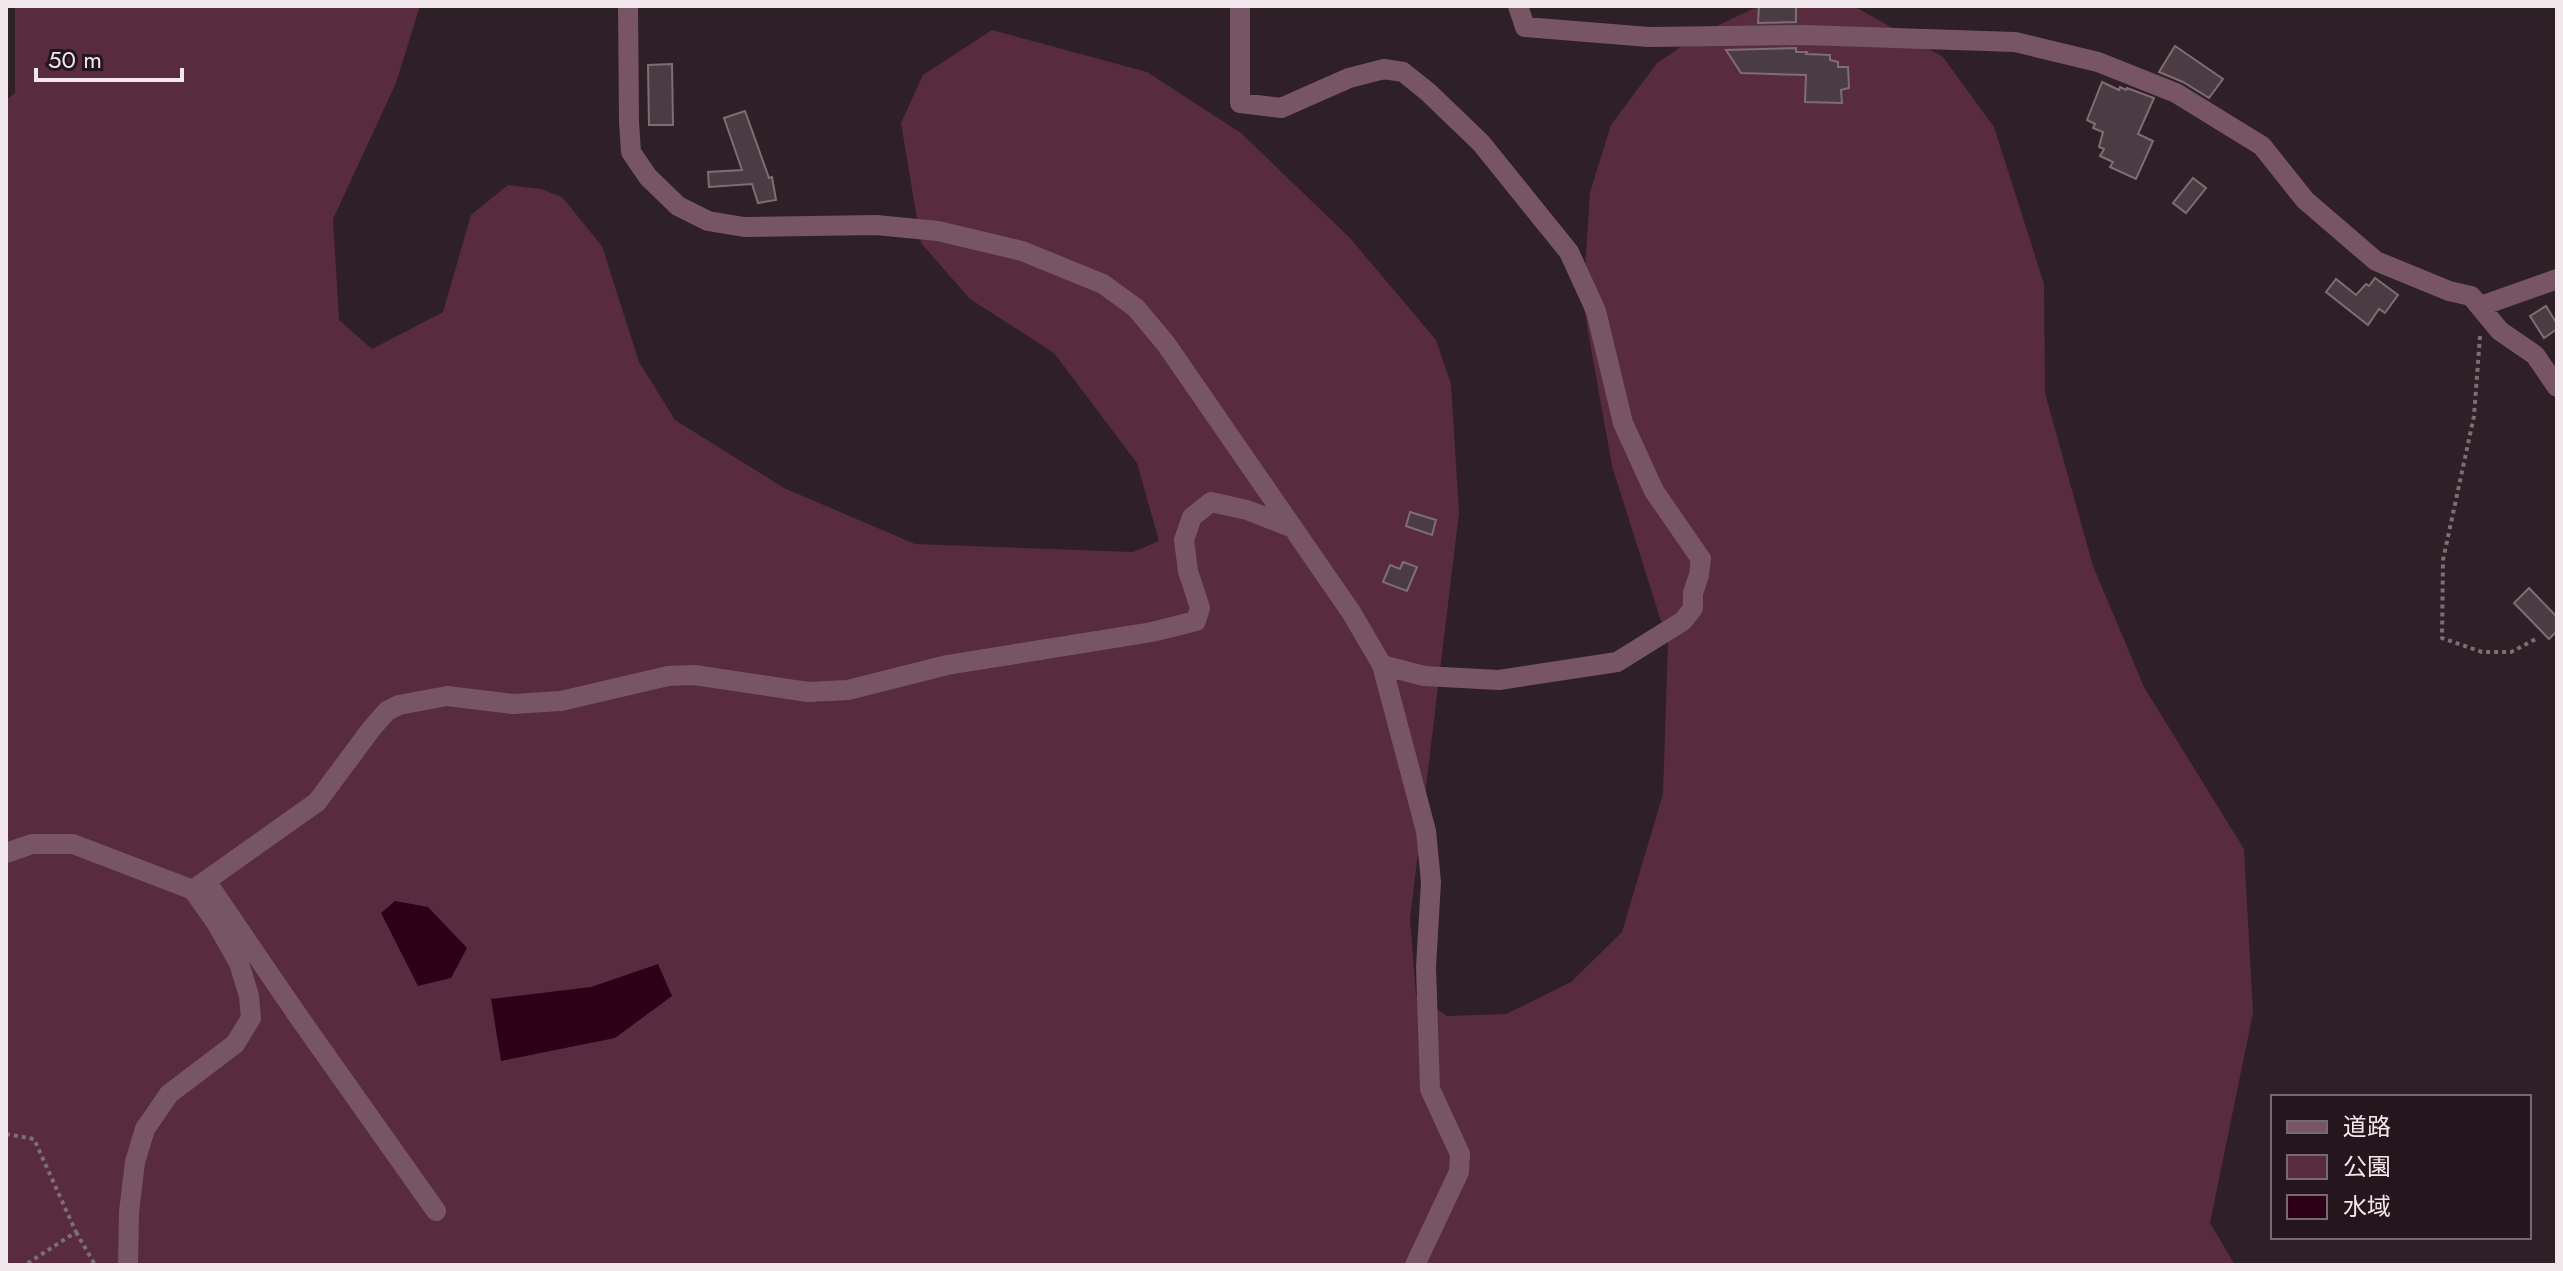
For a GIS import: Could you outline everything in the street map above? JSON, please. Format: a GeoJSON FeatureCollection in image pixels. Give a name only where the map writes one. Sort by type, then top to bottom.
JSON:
{"type":"FeatureCollection","features":[{"type":"Feature","properties":{"kind":"street"},"geometry":{"type":"LineString","coordinates":[[628,6],[631,152],[648,177],[678,206],[708,221],[744,227],[876,225],[938,231],[1022,251],[1103,284],[1136,308],[1166,344],[1351,612],[1382,665],[1426,831],[1431,882],[1426,967],[1430,1089],[1460,1154],[1459,1172],[1415,1265]]}},
{"type":"Feature","properties":{"kind":"street"},"geometry":{"type":"LineString","coordinates":[[1240,6],[1240,103],[1281,108],[1349,78],[1384,69],[1403,72],[1481,143],[1569,252],[1596,311],[1623,423],[1654,491],[1701,559],[1693,593],[1693,608],[1683,621],[1617,662],[1499,680],[1424,676],[1382,665]]}},
{"type":"Feature","properties":{"kind":"street"},"geometry":{"type":"LineString","coordinates":[[1518,6],[1525,27],[1649,37],[1805,35],[2015,42],[2098,62],[2176,93],[2262,146],[2305,200],[2376,261],[2449,291],[2471,296],[2500,331],[2535,355],[2557,387]]}},
{"type":"Feature","properties":{"kind":"street"},"geometry":{"type":"LineString","coordinates":[[2481,306],[2557,279]]}},
{"type":"Feature","properties":{"kind":"street"},"geometry":{"type":"LineString","coordinates":[[199,885],[317,802],[372,728],[387,711],[399,705],[447,696],[513,704],[561,701],[668,676],[694,675],[808,692],[848,690],[947,665],[1152,632],[1196,621],[1200,608],[1188,571],[1184,540],[1192,517],[1211,502],[1247,510],[1293,528]]}},
{"type":"Feature","properties":{"kind":"street"},"geometry":{"type":"LineString","coordinates":[[6,853],[32,844],[73,844],[199,885],[436,1211]]}},
{"type":"Feature","properties":{"kind":"street"},"geometry":{"type":"LineString","coordinates":[[128,1265],[133,1174],[145,1129],[169,1094],[235,1044],[251,1018],[249,996],[239,963],[199,885]]}},
{"type":"Feature","properties":{"kind":"path"},"geometry":{"type":"LineString","coordinates":[[2481,306],[2474,416],[2443,560],[2442,638],[2482,652],[2511,652],[2536,639]]}},
{"type":"Feature","properties":{"kind":"path"},"geometry":{"type":"LineString","coordinates":[[6,1134],[34,1139],[76,1232],[95,1265]]}},
{"type":"Feature","properties":{"kind":"path"},"geometry":{"type":"LineString","coordinates":[[25,1265],[76,1232]]}},
{"type":"Feature","properties":{"kind":"green space"},"geometry":{"type":"Polygon","coordinates":[[[15,6],[420,6],[396,83],[333,219],[339,320],[372,349],[443,312],[471,215],[508,185],[541,189],[562,197],[602,246],[639,362],[675,420],[784,488],[915,544],[1133,552],[1159,541],[1137,463],[1054,353],[970,299],[921,243],[901,123],[923,75],[992,30],[1147,72],[1241,133],[1350,238],[1436,340],[1451,384],[1459,513],[1410,919],[1416,995],[1447,1016],[1506,1014],[1571,982],[1622,932],[1663,794],[1668,643],[1612,466],[1583,303],[1590,192],[1611,125],[1657,63],[1700,34],[1759,6],[1850,6],[1859,9],[1943,57],[1994,127],[2044,284],[2045,393],[2093,566],[2144,687],[2244,849],[2253,1013],[2210,1223],[2235,1265],[6,1265],[6,100],[15,93],[15,6]]]}},
{"type":"Feature","properties":{"kind":"water"},"geometry":{"type":"Polygon","coordinates":[[[395,901],[428,907],[467,948],[451,978],[418,986],[381,913],[395,901]]]}},
{"type":"Feature","properties":{"kind":"water"},"geometry":{"type":"Polygon","coordinates":[[[658,964],[672,996],[615,1038],[501,1061],[491,999],[591,987],[658,964]]]}},
{"type":"Feature","properties":{"kind":"building"},"geometry":{"type":"Polygon","coordinates":[[[1759,6],[1796,6],[1796,22],[1758,23],[1759,6]]]}},
{"type":"Feature","properties":{"kind":"building"},"geometry":{"type":"Polygon","coordinates":[[[2175,46],[2223,79],[2209,98],[2159,72],[2175,46]]]}},
{"type":"Feature","properties":{"kind":"building"},"geometry":{"type":"Polygon","coordinates":[[[1796,48],[1796,52],[1830,55],[1830,60],[1838,62],[1838,67],[1848,67],[1849,88],[1841,90],[1842,103],[1805,102],[1806,75],[1741,73],[1726,50],[1796,48]]]}},
{"type":"Feature","properties":{"kind":"building"},"geometry":{"type":"Polygon","coordinates":[[[672,64],[673,125],[649,125],[648,65],[672,64]]]}},
{"type":"Feature","properties":{"kind":"building"},"geometry":{"type":"Polygon","coordinates":[[[2102,82],[2119,90],[2120,87],[2127,88],[2154,98],[2138,134],[2153,141],[2136,179],[2110,167],[2113,162],[2100,156],[2104,149],[2099,147],[2103,132],[2093,128],[2095,124],[2087,120],[2102,82]]]}},
{"type":"Feature","properties":{"kind":"building"},"geometry":{"type":"Polygon","coordinates":[[[745,111],[769,178],[772,177],[776,200],[758,203],[752,184],[709,187],[708,172],[742,170],[724,118],[745,111]]]}},
{"type":"Feature","properties":{"kind":"building"},"geometry":{"type":"Polygon","coordinates":[[[2193,178],[2206,188],[2186,213],[2173,203],[2193,178]]]}},
{"type":"Feature","properties":{"kind":"building"},"geometry":{"type":"Polygon","coordinates":[[[2375,278],[2398,295],[2385,313],[2379,309],[2368,325],[2326,292],[2336,279],[2356,295],[2375,278]]]}},
{"type":"Feature","properties":{"kind":"building"},"geometry":{"type":"Polygon","coordinates":[[[2546,306],[2557,329],[2544,338],[2530,316],[2546,306]]]}},
{"type":"Feature","properties":{"kind":"building"},"geometry":{"type":"Polygon","coordinates":[[[1410,512],[1436,520],[1432,535],[1406,526],[1410,512]]]}},
{"type":"Feature","properties":{"kind":"building"},"geometry":{"type":"Polygon","coordinates":[[[1403,562],[1417,567],[1407,591],[1383,582],[1390,565],[1400,569],[1403,562]]]}},
{"type":"Feature","properties":{"kind":"building"},"geometry":{"type":"Polygon","coordinates":[[[2529,588],[2557,617],[2557,631],[2549,639],[2514,603],[2529,588]]]}}]}
